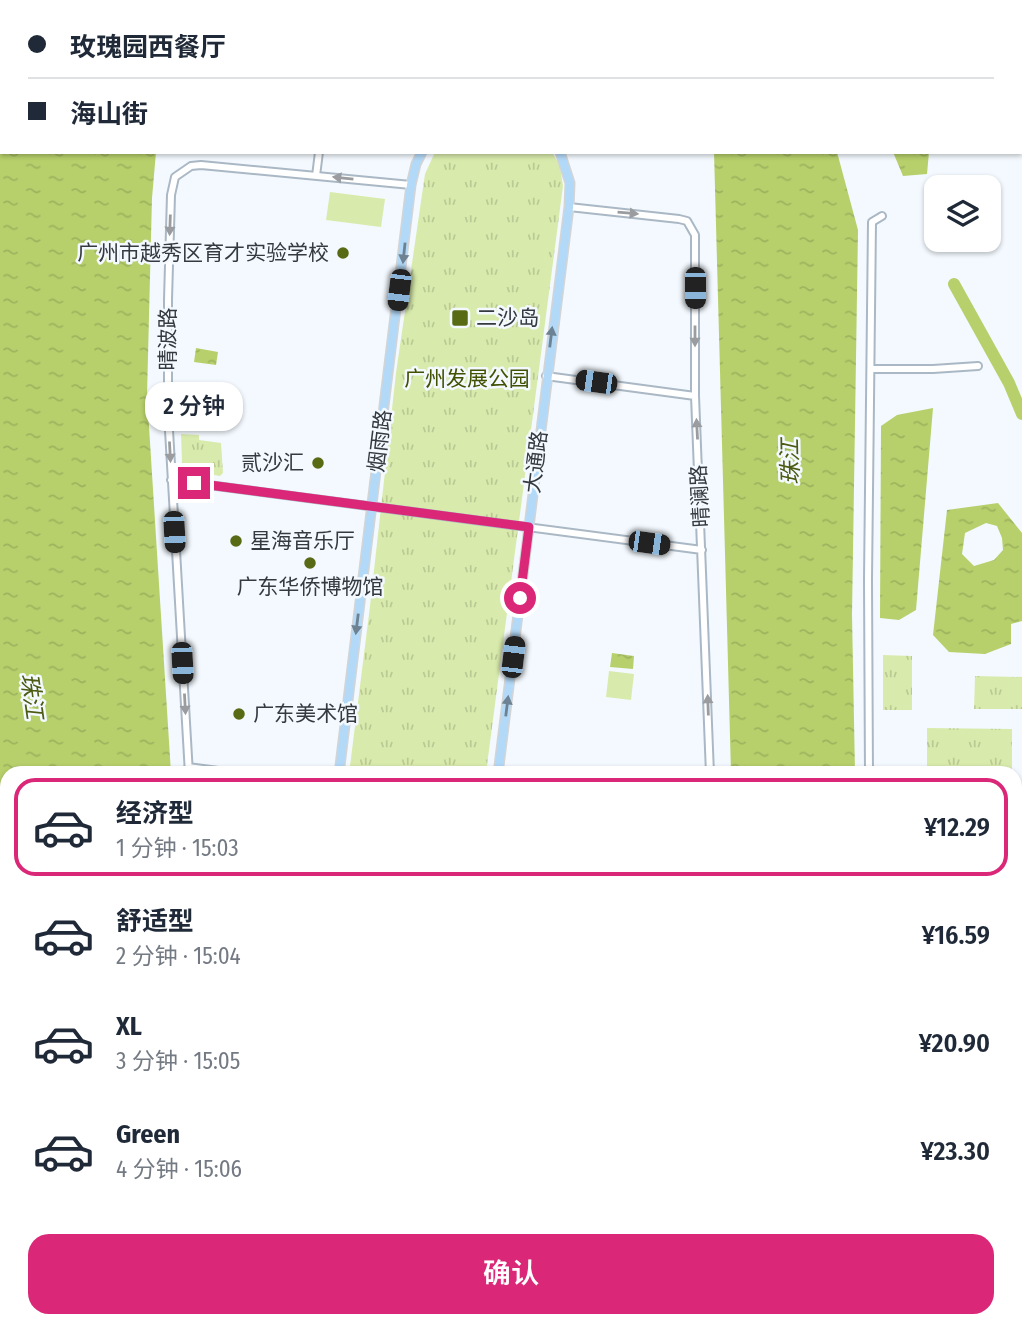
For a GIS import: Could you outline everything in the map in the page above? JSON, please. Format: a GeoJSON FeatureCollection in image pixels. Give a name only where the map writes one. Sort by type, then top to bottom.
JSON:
{"type":"FeatureCollection","features":[{"type":"Feature","properties":{"kind":"main road","name":"烟雨路"},"geometry":{"type":"LineString","coordinates":[[340,766],[411,185],[421,154]]}},
{"type":"Feature","properties":{"kind":"main road","name":"大通路"},"geometry":{"type":"LineString","coordinates":[[499,766],[569,207],[570,183],[561,154]]}},
{"type":"Feature","properties":{"kind":"street"},"geometry":{"type":"LineString","coordinates":[[319,154],[316,176],[411,185]]}},
{"type":"Feature","properties":{"kind":"street","name":"晴波路"},"geometry":{"type":"LineString","coordinates":[[189,766],[168,412],[171,195],[175,177],[191,166],[201,164],[316,176]]}},
{"type":"Feature","properties":{"kind":"street","name":"晴澜路"},"geometry":{"type":"LineString","coordinates":[[569,207],[687,221],[695,235],[695,396],[710,766]]}},
{"type":"Feature","properties":{"kind":"street"},"geometry":{"type":"LineString","coordinates":[[869,766],[872,222],[882,216]]}},
{"type":"Feature","properties":{"kind":"street"},"geometry":{"type":"LineString","coordinates":[[871,369],[978,366]]}},
{"type":"Feature","properties":{"kind":"street"},"geometry":{"type":"LineString","coordinates":[[547,376],[695,396]]}},
{"type":"Feature","properties":{"kind":"street"},"geometry":{"type":"LineString","coordinates":[[171,480],[702,550]]}},
{"type":"Feature","properties":{"kind":"green space","name":"广州发展公园"},"geometry":{"type":"Polygon","coordinates":[[[434,154],[553,154],[560,166],[563,186],[487,766],[350,766],[396,373],[425,174],[434,154]]]}},
{"type":"Feature","properties":{"kind":"green space"},"geometry":{"type":"Polygon","coordinates":[[[330,192],[385,199],[381,227],[326,220],[330,192]]]}},
{"type":"Feature","properties":{"kind":"green space"},"geometry":{"type":"Polygon","coordinates":[[[181,434],[199,435],[199,440],[221,443],[223,473],[220,476],[186,470],[182,462],[181,434]]]}},
{"type":"Feature","properties":{"kind":"green space"},"geometry":{"type":"Polygon","coordinates":[[[883,655],[912,656],[912,710],[883,710],[883,655]]]}},
{"type":"Feature","properties":{"kind":"green space"},"geometry":{"type":"Polygon","coordinates":[[[609,671],[634,674],[631,700],[606,697],[609,671]]]}},
{"type":"Feature","properties":{"kind":"green space"},"geometry":{"type":"Polygon","coordinates":[[[975,676],[1022,677],[1022,709],[974,709],[975,676]]]}},
{"type":"Feature","properties":{"kind":"green space"},"geometry":{"type":"Polygon","coordinates":[[[927,728],[1012,729],[1012,766],[927,766],[927,728]]]}},
{"type":"Feature","properties":{"kind":"water","name":"珠江"},"geometry":{"type":"Polygon","coordinates":[[[0,154],[156,154],[152,198],[147,395],[171,766],[0,766],[0,154]]]}},
{"type":"Feature","properties":{"kind":"water","name":"珠江"},"geometry":{"type":"Polygon","coordinates":[[[714,154],[838,154],[858,230],[852,615],[855,766],[731,766],[714,154]]]}},
{"type":"Feature","properties":{"kind":"water"},"geometry":{"type":"Polygon","coordinates":[[[894,154],[929,154],[927,174],[903,176],[894,154]]]}},
{"type":"Feature","properties":{"kind":"water"},"geometry":{"type":"Polygon","coordinates":[[[196,348],[218,352],[216,365],[194,362],[196,348]]]}},
{"type":"Feature","properties":{"kind":"water"},"geometry":{"type":"Polygon","coordinates":[[[933,408],[916,610],[899,620],[880,618],[881,426],[897,415],[933,408]]]}},
{"type":"Feature","properties":{"kind":"water"},"geometry":{"type":"Polygon","coordinates":[[[998,503],[1022,533],[1022,621],[1011,624],[1011,644],[985,654],[949,652],[933,635],[947,510],[998,503]],[[986,523],[965,533],[962,554],[974,566],[994,560],[1003,550],[997,526],[986,523]]]}},
{"type":"Feature","properties":{"kind":"water"},"geometry":{"type":"Polygon","coordinates":[[[612,653],[634,656],[633,669],[610,667],[612,653]]]}},
{"type":"Feature","properties":{"kind":"waterway"},"geometry":{"type":"LineString","coordinates":[[954,284],[1009,383],[1022,414]]}},
{"type":"Feature","properties":{"kind":"place","name":"广州市越秀区育才实验学校"},"geometry":{"type":"Point","coordinates":[343,253]}},
{"type":"Feature","properties":{"kind":"place","name":"二沙岛"},"geometry":{"type":"Point","coordinates":[460,318]}},
{"type":"Feature","properties":{"kind":"place","name":"贰沙汇"},"geometry":{"type":"Point","coordinates":[318,463]}},
{"type":"Feature","properties":{"kind":"place","name":"星海音乐厅"},"geometry":{"type":"Point","coordinates":[236,541]}},
{"type":"Feature","properties":{"kind":"place","name":"广东华侨博物馆"},"geometry":{"type":"Point","coordinates":[310,563]}},
{"type":"Feature","properties":{"kind":"place","name":"广东美术馆"},"geometry":{"type":"Point","coordinates":[239,714]}},
{"type":"Feature","properties":{"kind":"route"},"geometry":{"type":"LineString","coordinates":[[194,483],[529,527],[520,598]]}}]}
